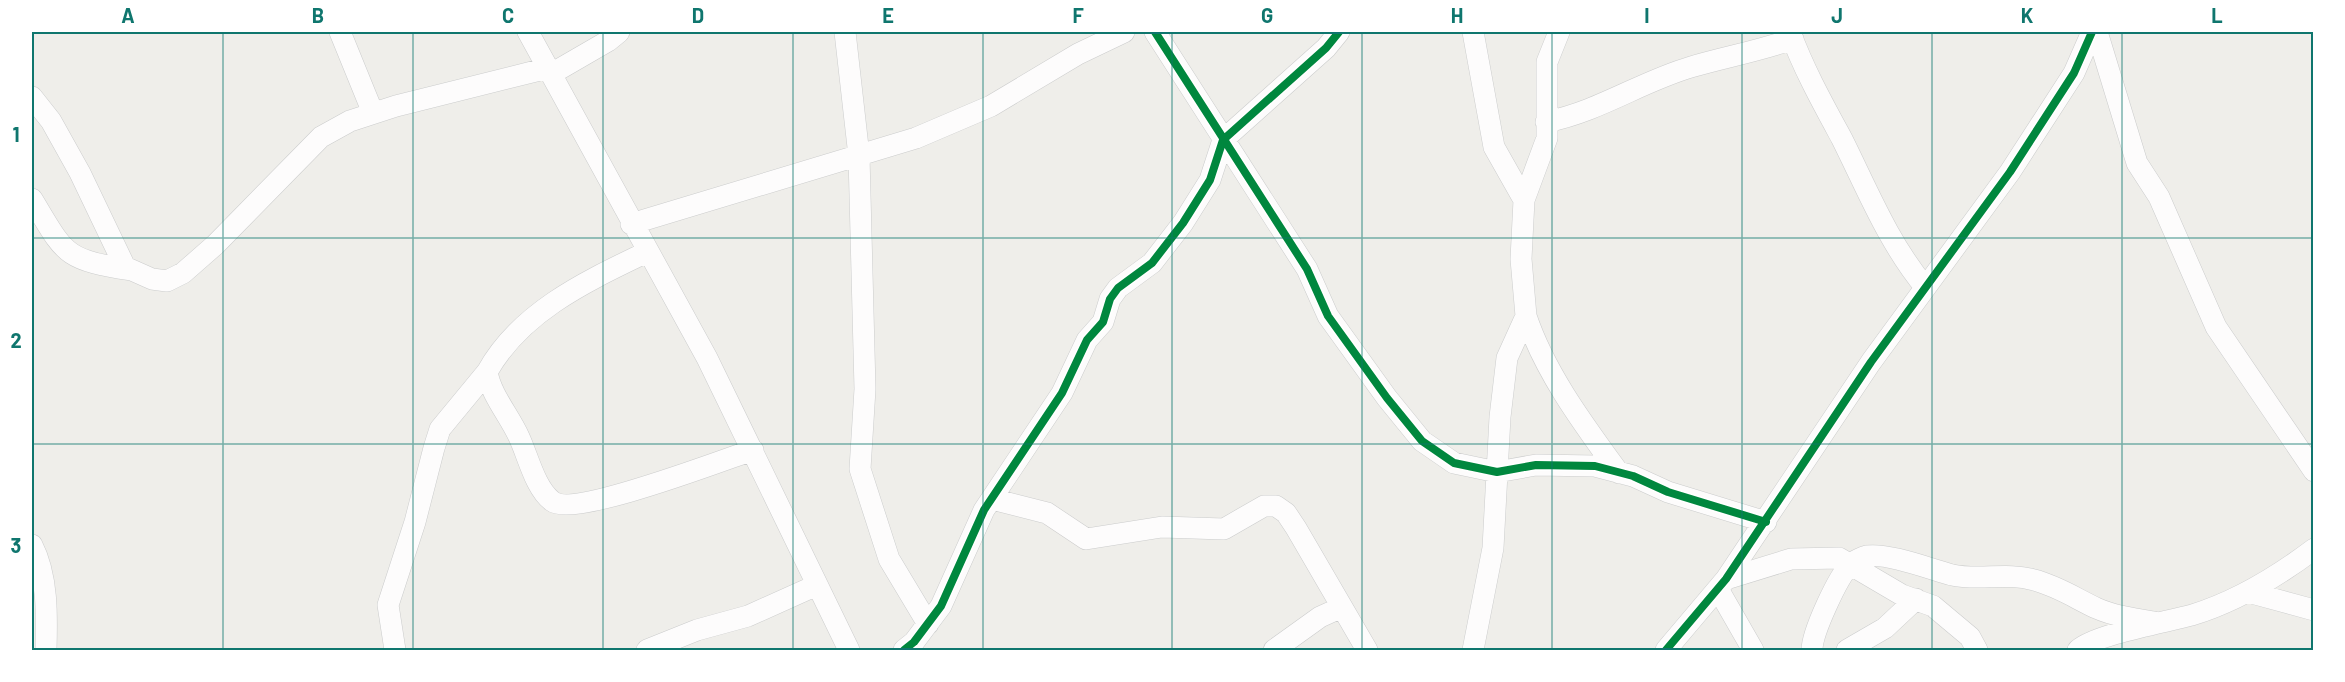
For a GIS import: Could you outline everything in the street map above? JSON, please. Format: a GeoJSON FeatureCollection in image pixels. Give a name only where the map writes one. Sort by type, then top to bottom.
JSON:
{"type":"FeatureCollection","features":[{"type":"Feature","properties":{"kind":"street"},"geometry":{"type":"LineString","coordinates":[[340,32],[373,113]]}},
{"type":"Feature","properties":{"kind":"street"},"geometry":{"type":"LineString","coordinates":[[528,32],[707,358],[849,651]]}},
{"type":"Feature","properties":{"kind":"street"},"geometry":{"type":"LineString","coordinates":[[32,97],[63,142],[125,267],[152,279],[167,281],[183,273],[283,177],[321,136],[350,121],[373,113],[550,71],[608,41],[619,32]]}},
{"type":"Feature","properties":{"kind":"street"},"geometry":{"type":"LineString","coordinates":[[845,32],[859,156],[865,389],[861,469],[888,559],[928,624]]}},
{"type":"Feature","properties":{"kind":"street"},"geometry":{"type":"LineString","coordinates":[[632,224],[916,138],[992,106],[1078,54],[1124,32]]}},
{"type":"Feature","properties":{"kind":"street"},"geometry":{"type":"LineString","coordinates":[[1155,32],[1307,269],[1328,316],[1387,398],[1422,441],[1454,463],[1497,472],[1536,465],[1595,466],[1668,492],[1766,522]]}},
{"type":"Feature","properties":{"kind":"street"},"geometry":{"type":"LineString","coordinates":[[904,651],[928,624],[954,581],[984,510],[1062,393],[1087,340],[1103,322],[1110,299],[1118,288],[1161,254],[1202,196],[1210,180],[1223,140],[1326,48],[1339,32]]}},
{"type":"Feature","properties":{"kind":"street"},"geometry":{"type":"LineString","coordinates":[[1473,32],[1494,147],[1524,200]]}},
{"type":"Feature","properties":{"kind":"street"},"geometry":{"type":"LineString","coordinates":[[1558,32],[1547,62],[1547,138],[1542,157],[1524,200],[1521,259],[1526,316],[1551,371],[1619,473]]}},
{"type":"Feature","properties":{"kind":"street"},"geometry":{"type":"LineString","coordinates":[[1666,651],[1722,584],[1766,522],[1871,362],[2016,162],[2074,73],[2092,32]]}},
{"type":"Feature","properties":{"kind":"street"},"geometry":{"type":"LineString","coordinates":[[2097,32],[2137,163],[2159,197],[2216,327],[2313,471]]}},
{"type":"Feature","properties":{"kind":"street"},"geometry":{"type":"LineString","coordinates":[[1546,122],[1573,117],[1690,67],[1792,35],[1871,204],[1903,261],[1926,287]]}},
{"type":"Feature","properties":{"kind":"street"},"geometry":{"type":"LineString","coordinates":[[32,199],[56,240],[69,254],[86,261],[131,270]]}},
{"type":"Feature","properties":{"kind":"street"},"geometry":{"type":"LineString","coordinates":[[395,651],[388,605],[415,522],[440,429],[528,321],[576,286],[647,252]]}},
{"type":"Feature","properties":{"kind":"street"},"geometry":{"type":"LineString","coordinates":[[1473,651],[1493,548],[1500,417],[1507,358],[1526,316]]}},
{"type":"Feature","properties":{"kind":"street"},"geometry":{"type":"LineString","coordinates":[[487,372],[489,387],[518,435],[542,487],[550,501],[559,505],[587,503],[612,496],[753,450]]}},
{"type":"Feature","properties":{"kind":"street"},"geometry":{"type":"LineString","coordinates":[[992,500],[1047,513],[1086,539],[1162,527],[1224,529],[1264,506],[1276,506],[1286,513],[1367,651]]}},
{"type":"Feature","properties":{"kind":"street"},"geometry":{"type":"LineString","coordinates":[[32,545],[39,559],[44,584],[46,651]]}},
{"type":"Feature","properties":{"kind":"street"},"geometry":{"type":"LineString","coordinates":[[2079,651],[2154,622],[2194,614],[2248,592],[2313,549]]}},
{"type":"Feature","properties":{"kind":"street"},"geometry":{"type":"LineString","coordinates":[[1812,651],[1812,641],[1822,615],[1851,563],[1868,556],[1970,579],[2013,577],[2033,579],[2071,593],[2097,608],[2132,619],[2154,622]]}},
{"type":"Feature","properties":{"kind":"street"},"geometry":{"type":"LineString","coordinates":[[1722,584],[1791,559],[1839,558],[1902,595],[1916,598],[1933,606],[1970,637],[1977,651]]}},
{"type":"Feature","properties":{"kind":"street"},"geometry":{"type":"LineString","coordinates":[[1722,584],[1753,651]]}},
{"type":"Feature","properties":{"kind":"street"},"geometry":{"type":"LineString","coordinates":[[647,651],[697,630],[748,616],[817,585]]}},
{"type":"Feature","properties":{"kind":"street"},"geometry":{"type":"LineString","coordinates":[[2248,592],[2313,610]]}},
{"type":"Feature","properties":{"kind":"street"},"geometry":{"type":"LineString","coordinates":[[1847,651],[1885,628],[1916,598]]}},
{"type":"Feature","properties":{"kind":"street"},"geometry":{"type":"LineString","coordinates":[[1274,651],[1320,617],[1342,607]]}},
{"type":"Feature","properties":{"kind":"cycle path"},"geometry":{"type":"LineString","coordinates":[[1155,32],[1307,269],[1328,316],[1387,398],[1422,441],[1454,463],[1497,472],[1536,465],[1595,466],[1633,476],[1668,492],[1766,522]]}},
{"type":"Feature","properties":{"kind":"cycle path"},"geometry":{"type":"LineString","coordinates":[[904,650],[914,642],[941,606],[984,510],[1062,393],[1087,340],[1103,322],[1110,299],[1118,288],[1152,263],[1183,223],[1210,180],[1223,140],[1326,48],[1339,32]]}},
{"type":"Feature","properties":{"kind":"cycle path"},"geometry":{"type":"LineString","coordinates":[[1666,650],[1726,579],[1871,362],[2010,172],[2074,73],[2092,32]]}}]}
